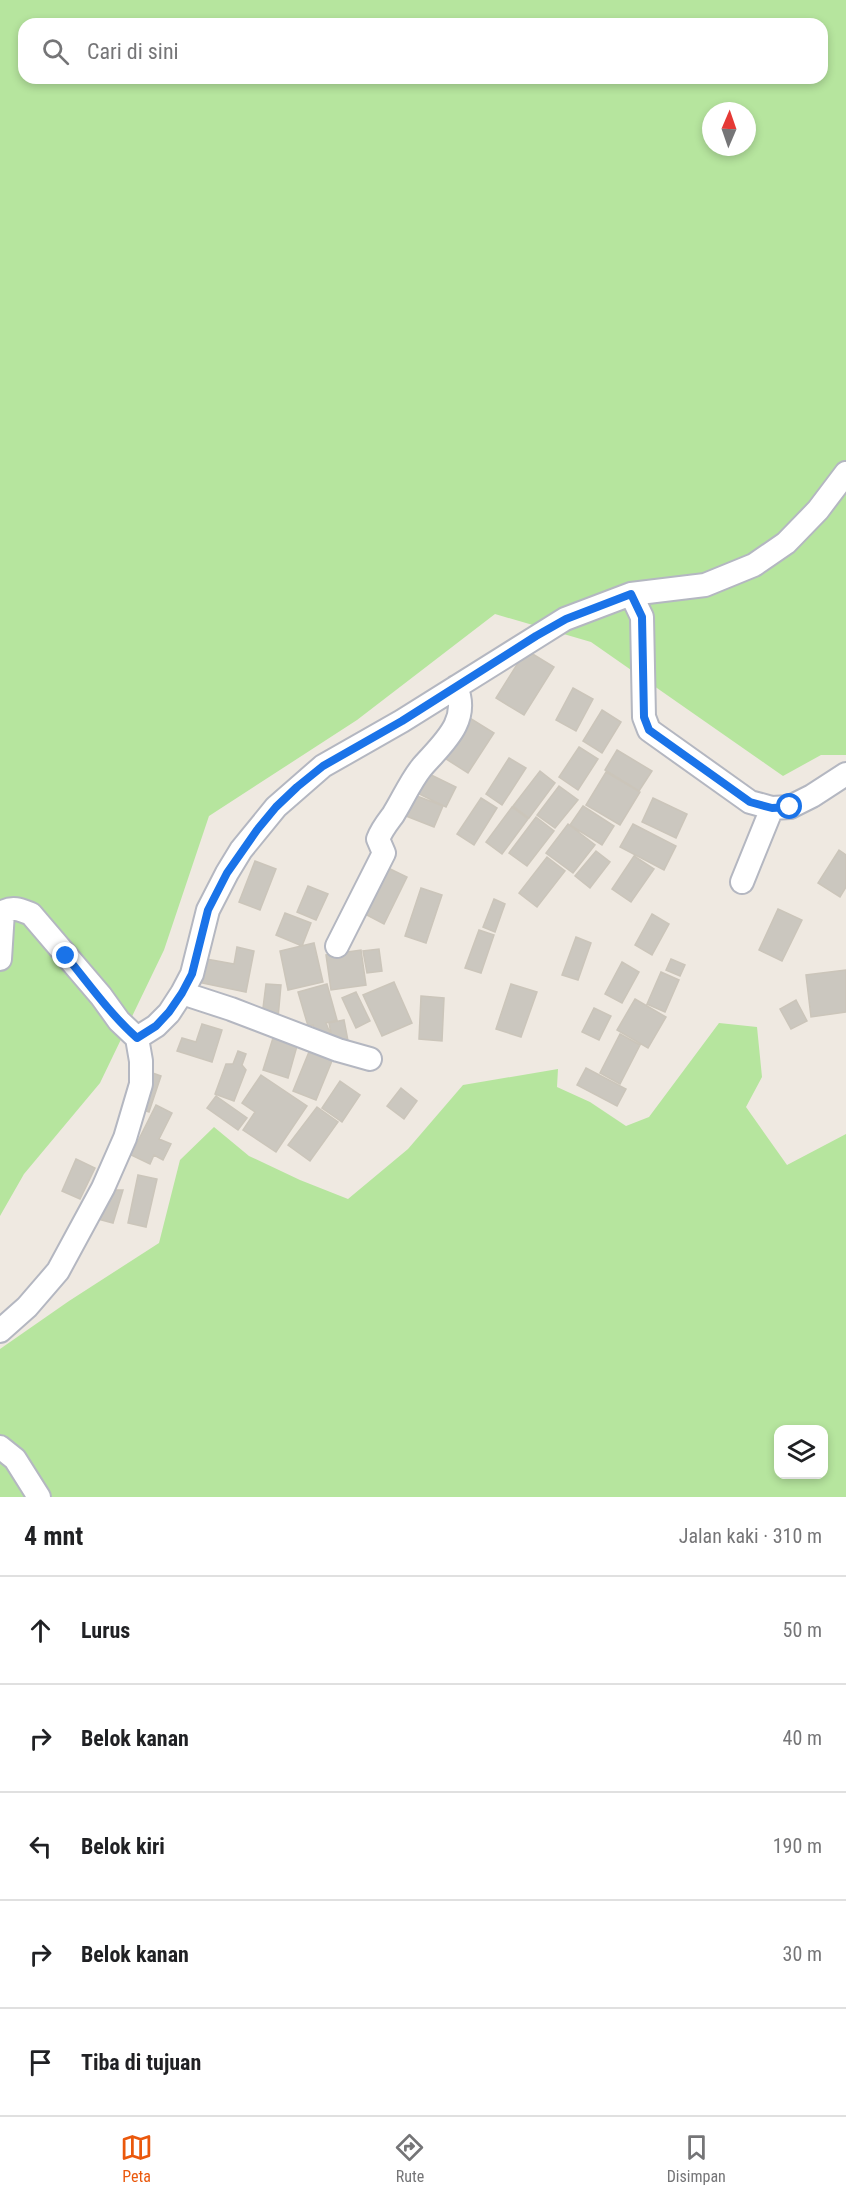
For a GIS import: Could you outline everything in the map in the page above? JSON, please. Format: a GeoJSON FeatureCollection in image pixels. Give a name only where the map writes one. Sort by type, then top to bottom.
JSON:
{"type":"FeatureCollection","features":[{"type":"Feature","properties":{"kind":"street"},"geometry":{"type":"LineString","coordinates":[[137,1038],[156,1026],[182,993],[192,974],[208,910],[242,850],[276,807],[323,766],[566,619],[631,594],[705,585],[754,565],[786,543],[818,510],[846,473]]}},
{"type":"Feature","properties":{"kind":"street"},"geometry":{"type":"LineString","coordinates":[[631,594],[642,617],[643,709],[649,730],[750,802],[772,808],[790,807],[846,774]]}},
{"type":"Feature","properties":{"kind":"street"},"geometry":{"type":"LineString","coordinates":[[336,946],[384,853],[378,839],[383,826],[422,768],[448,740],[458,722],[460,696],[456,687]]}},
{"type":"Feature","properties":{"kind":"street"},"geometry":{"type":"LineString","coordinates":[[742,882],[772,808]]}},
{"type":"Feature","properties":{"kind":"street"},"geometry":{"type":"LineString","coordinates":[[0,959],[3,912],[18,908],[32,914],[101,996],[119,1021],[137,1038],[141,1061],[141,1084],[125,1138],[104,1188],[58,1271],[27,1306],[0,1331]]}},
{"type":"Feature","properties":{"kind":"street"},"geometry":{"type":"LineString","coordinates":[[182,993],[338,1050],[370,1059]]}},
{"type":"Feature","properties":{"kind":"street"},"geometry":{"type":"LineString","coordinates":[[0,1447],[15,1460],[39,1497]]}},
{"type":"Feature","properties":{"kind":"green space"},"geometry":{"type":"Polygon","coordinates":[[[0,0],[846,0],[846,755],[821,755],[783,776],[591,642],[495,614],[357,720],[209,816],[164,950],[100,1083],[24,1174],[0,1216],[0,0]]]}},
{"type":"Feature","properties":{"kind":"green space"},"geometry":{"type":"Polygon","coordinates":[[[719,1023],[757,1027],[762,1077],[746,1107],[787,1165],[846,1134],[846,1497],[0,1497],[0,1349],[159,1243],[180,1160],[214,1127],[249,1156],[348,1199],[408,1149],[463,1085],[558,1069],[557,1087],[590,1102],[626,1126],[649,1117],[719,1023]]]}},
{"type":"Feature","properties":{"kind":"building"},"geometry":{"type":"Polygon","coordinates":[[[526,650],[554,667],[524,715],[496,698],[526,650]]]}},
{"type":"Feature","properties":{"kind":"building"},"geometry":{"type":"Polygon","coordinates":[[[573,688],[593,699],[576,731],[556,720],[573,688]]]}},
{"type":"Feature","properties":{"kind":"building"},"geometry":{"type":"Polygon","coordinates":[[[602,710],[621,722],[602,753],[583,741],[602,710]]]}},
{"type":"Feature","properties":{"kind":"building"},"geometry":{"type":"Polygon","coordinates":[[[468,717],[494,733],[468,773],[443,757],[468,717]]]}},
{"type":"Feature","properties":{"kind":"building"},"geometry":{"type":"Polygon","coordinates":[[[579,747],[598,759],[578,790],[559,777],[579,747]]]}},
{"type":"Feature","properties":{"kind":"building"},"geometry":{"type":"Polygon","coordinates":[[[617,750],[652,771],[639,791],[605,770],[617,750]]]}},
{"type":"Feature","properties":{"kind":"building"},"geometry":{"type":"Polygon","coordinates":[[[509,758],[526,768],[502,805],[486,794],[509,758]]]}},
{"type":"Feature","properties":{"kind":"building"},"geometry":{"type":"Polygon","coordinates":[[[423,771],[456,787],[446,807],[413,791],[423,771]]]}},
{"type":"Feature","properties":{"kind":"building"},"geometry":{"type":"Polygon","coordinates":[[[540,771],[555,783],[529,818],[513,806],[540,771]]]}},
{"type":"Feature","properties":{"kind":"building"},"geometry":{"type":"Polygon","coordinates":[[[606,772],[640,792],[620,825],[586,805],[606,772]]]}},
{"type":"Feature","properties":{"kind":"building"},"geometry":{"type":"Polygon","coordinates":[[[559,786],[578,800],[555,828],[537,815],[559,786]]]}},
{"type":"Feature","properties":{"kind":"building"},"geometry":{"type":"Polygon","coordinates":[[[409,793],[443,806],[434,827],[401,814],[409,793]]]}},
{"type":"Feature","properties":{"kind":"building"},"geometry":{"type":"Polygon","coordinates":[[[481,798],[497,808],[474,845],[457,834],[481,798]]]}},
{"type":"Feature","properties":{"kind":"building"},"geometry":{"type":"Polygon","coordinates":[[[653,798],[687,814],[676,838],[642,822],[653,798]]]}},
{"type":"Feature","properties":{"kind":"building"},"geometry":{"type":"Polygon","coordinates":[[[583,806],[614,826],[602,845],[570,825],[583,806]]]}},
{"type":"Feature","properties":{"kind":"building"},"geometry":{"type":"Polygon","coordinates":[[[512,807],[528,819],[502,854],[486,842],[512,807]]]}},
{"type":"Feature","properties":{"kind":"building"},"geometry":{"type":"Polygon","coordinates":[[[536,817],[554,831],[527,866],[509,853],[536,817]]]}},
{"type":"Feature","properties":{"kind":"building"},"geometry":{"type":"Polygon","coordinates":[[[568,824],[595,845],[573,873],[546,853],[568,824]]]}},
{"type":"Feature","properties":{"kind":"building"},"geometry":{"type":"Polygon","coordinates":[[[633,824],[676,846],[664,870],[620,847],[633,824]]]}},
{"type":"Feature","properties":{"kind":"building"},"geometry":{"type":"Polygon","coordinates":[[[839,850],[846,855],[846,887],[840,897],[818,883],[839,850]]]}},
{"type":"Feature","properties":{"kind":"building"},"geometry":{"type":"Polygon","coordinates":[[[596,851],[610,862],[590,888],[575,876],[596,851]]]}},
{"type":"Feature","properties":{"kind":"building"},"geometry":{"type":"Polygon","coordinates":[[[634,856],[654,869],[631,902],[612,889],[634,856]]]}},
{"type":"Feature","properties":{"kind":"building"},"geometry":{"type":"Polygon","coordinates":[[[547,857],[565,871],[537,907],[519,893],[547,857]]]}},
{"type":"Feature","properties":{"kind":"building"},"geometry":{"type":"Polygon","coordinates":[[[255,861],[276,869],[260,910],[239,902],[255,861]]]}},
{"type":"Feature","properties":{"kind":"building"},"geometry":{"type":"Polygon","coordinates":[[[384,866],[407,877],[384,924],[361,912],[384,866]]]}},
{"type":"Feature","properties":{"kind":"building"},"geometry":{"type":"Polygon","coordinates":[[[308,886],[328,894],[316,920],[297,912],[308,886]]]}},
{"type":"Feature","properties":{"kind":"building"},"geometry":{"type":"Polygon","coordinates":[[[421,888],[442,895],[426,943],[405,936],[421,888]]]}},
{"type":"Feature","properties":{"kind":"building"},"geometry":{"type":"Polygon","coordinates":[[[494,899],[505,904],[495,932],[483,927],[494,899]]]}},
{"type":"Feature","properties":{"kind":"building"},"geometry":{"type":"Polygon","coordinates":[[[778,909],[802,920],[782,961],[759,950],[778,909]]]}},
{"type":"Feature","properties":{"kind":"building"},"geometry":{"type":"Polygon","coordinates":[[[285,913],[311,923],[302,946],[276,935],[285,913]]]}},
{"type":"Feature","properties":{"kind":"building"},"geometry":{"type":"Polygon","coordinates":[[[652,914],[669,924],[652,955],[635,945],[652,914]]]}},
{"type":"Feature","properties":{"kind":"building"},"geometry":{"type":"Polygon","coordinates":[[[479,930],[494,935],[481,973],[465,968],[479,930]]]}},
{"type":"Feature","properties":{"kind":"building"},"geometry":{"type":"Polygon","coordinates":[[[576,937],[591,943],[578,980],[562,975],[576,937]]]}},
{"type":"Feature","properties":{"kind":"building"},"geometry":{"type":"Polygon","coordinates":[[[314,943],[323,982],[288,990],[280,951],[314,943]]]}},
{"type":"Feature","properties":{"kind":"building"},"geometry":{"type":"Polygon","coordinates":[[[237,947],[254,951],[246,992],[202,983],[207,959],[234,964],[237,947]]]}},
{"type":"Feature","properties":{"kind":"building"},"geometry":{"type":"Polygon","coordinates":[[[379,949],[382,971],[367,973],[363,951],[379,949]]]}},
{"type":"Feature","properties":{"kind":"building"},"geometry":{"type":"Polygon","coordinates":[[[361,950],[366,985],[331,990],[326,955],[361,950]]]}},
{"type":"Feature","properties":{"kind":"building"},"geometry":{"type":"Polygon","coordinates":[[[671,959],[685,965],[680,976],[666,970],[671,959]]]}},
{"type":"Feature","properties":{"kind":"building"},"geometry":{"type":"Polygon","coordinates":[[[622,962],[639,972],[622,1003],[605,994],[622,962]]]}},
{"type":"Feature","properties":{"kind":"building"},"geometry":{"type":"Polygon","coordinates":[[[846,970],[846,1012],[811,1017],[806,975],[846,970]]]}},
{"type":"Feature","properties":{"kind":"building"},"geometry":{"type":"Polygon","coordinates":[[[661,972],[679,980],[665,1012],[647,1004],[661,972]]]}},
{"type":"Feature","properties":{"kind":"building"},"geometry":{"type":"Polygon","coordinates":[[[394,982],[412,1023],[382,1036],[363,995],[394,982]]]}},
{"type":"Feature","properties":{"kind":"building"},"geometry":{"type":"Polygon","coordinates":[[[266,984],[281,985],[278,1018],[262,1016],[266,984]]]}},
{"type":"Feature","properties":{"kind":"building"},"geometry":{"type":"Polygon","coordinates":[[[327,984],[337,1020],[326,1023],[330,1033],[316,1037],[313,1025],[308,1026],[298,992],[327,984]]]}},
{"type":"Feature","properties":{"kind":"building"},"geometry":{"type":"Polygon","coordinates":[[[511,984],[537,992],[521,1037],[496,1029],[511,984]]]}},
{"type":"Feature","properties":{"kind":"building"},"geometry":{"type":"Polygon","coordinates":[[[356,992],[370,1021],[356,1028],[342,998],[356,992]]]}},
{"type":"Feature","properties":{"kind":"building"},"geometry":{"type":"Polygon","coordinates":[[[421,996],[444,998],[442,1041],[419,1039],[421,996]]]}},
{"type":"Feature","properties":{"kind":"building"},"geometry":{"type":"Polygon","coordinates":[[[635,999],[666,1017],[648,1048],[617,1030],[635,999]]]}},
{"type":"Feature","properties":{"kind":"building"},"geometry":{"type":"Polygon","coordinates":[[[796,1000],[807,1021],[791,1029],[780,1009],[796,1000]]]}},
{"type":"Feature","properties":{"kind":"building"},"geometry":{"type":"Polygon","coordinates":[[[594,1008],[611,1016],[599,1040],[582,1032],[594,1008]]]}},
{"type":"Feature","properties":{"kind":"building"},"geometry":{"type":"Polygon","coordinates":[[[344,1020],[348,1041],[333,1044],[329,1023],[344,1020]]]}},
{"type":"Feature","properties":{"kind":"building"},"geometry":{"type":"Polygon","coordinates":[[[202,1024],[222,1030],[212,1062],[177,1051],[182,1038],[196,1042],[202,1024]]]}},
{"type":"Feature","properties":{"kind":"building"},"geometry":{"type":"Polygon","coordinates":[[[620,1034],[640,1045],[620,1084],[600,1073],[620,1034]]]}},
{"type":"Feature","properties":{"kind":"building"},"geometry":{"type":"Polygon","coordinates":[[[273,1038],[297,1046],[288,1078],[263,1070],[273,1038]]]}},
{"type":"Feature","properties":{"kind":"building"},"geometry":{"type":"Polygon","coordinates":[[[311,1047],[334,1056],[316,1100],[293,1091],[311,1047]]]}},
{"type":"Feature","properties":{"kind":"building"},"geometry":{"type":"Polygon","coordinates":[[[238,1051],[246,1054],[242,1065],[246,1070],[234,1101],[215,1094],[226,1064],[233,1064],[238,1051]]]}},
{"type":"Feature","properties":{"kind":"building"},"geometry":{"type":"Polygon","coordinates":[[[586,1068],[626,1089],[617,1106],[577,1085],[586,1068]]]}},
{"type":"Feature","properties":{"kind":"building"},"geometry":{"type":"Polygon","coordinates":[[[147,1071],[161,1076],[149,1112],[135,1107],[147,1071]]]}},
{"type":"Feature","properties":{"kind":"building"},"geometry":{"type":"Polygon","coordinates":[[[261,1075],[307,1106],[276,1152],[243,1130],[255,1112],[242,1103],[261,1075]]]}},
{"type":"Feature","properties":{"kind":"building"},"geometry":{"type":"Polygon","coordinates":[[[340,1081],[360,1095],[342,1122],[322,1108],[340,1081]]]}},
{"type":"Feature","properties":{"kind":"building"},"geometry":{"type":"Polygon","coordinates":[[[401,1088],[417,1101],[404,1119],[387,1106],[401,1088]]]}},
{"type":"Feature","properties":{"kind":"building"},"geometry":{"type":"Polygon","coordinates":[[[216,1096],[247,1118],[238,1130],[207,1108],[216,1096]]]}},
{"type":"Feature","properties":{"kind":"building"},"geometry":{"type":"Polygon","coordinates":[[[156,1105],[172,1113],[159,1139],[171,1144],[163,1160],[154,1155],[150,1164],[131,1155],[156,1105]]]}},
{"type":"Feature","properties":{"kind":"building"},"geometry":{"type":"Polygon","coordinates":[[[317,1107],[338,1122],[310,1161],[288,1145],[317,1107]]]}},
{"type":"Feature","properties":{"kind":"building"},"geometry":{"type":"Polygon","coordinates":[[[76,1159],[95,1168],[80,1199],[62,1191],[76,1159]]]}},
{"type":"Feature","properties":{"kind":"building"},"geometry":{"type":"Polygon","coordinates":[[[138,1175],[157,1179],[146,1227],[128,1223],[138,1175]]]}},
{"type":"Feature","properties":{"kind":"building"},"geometry":{"type":"Polygon","coordinates":[[[107,1190],[123,1190],[113,1223],[94,1218],[107,1190]]]}},
{"type":"Feature","properties":{"kind":"route"},"geometry":{"type":"LineString","coordinates":[[66,956],[101,996],[119,1021],[137,1038],[156,1026],[169,1012],[192,974],[208,910],[227,873],[257,830],[297,787],[323,766],[402,721],[536,636],[566,619],[631,594],[642,617],[643,701],[644,717],[649,730],[750,802],[772,808],[790,807]]}}]}
